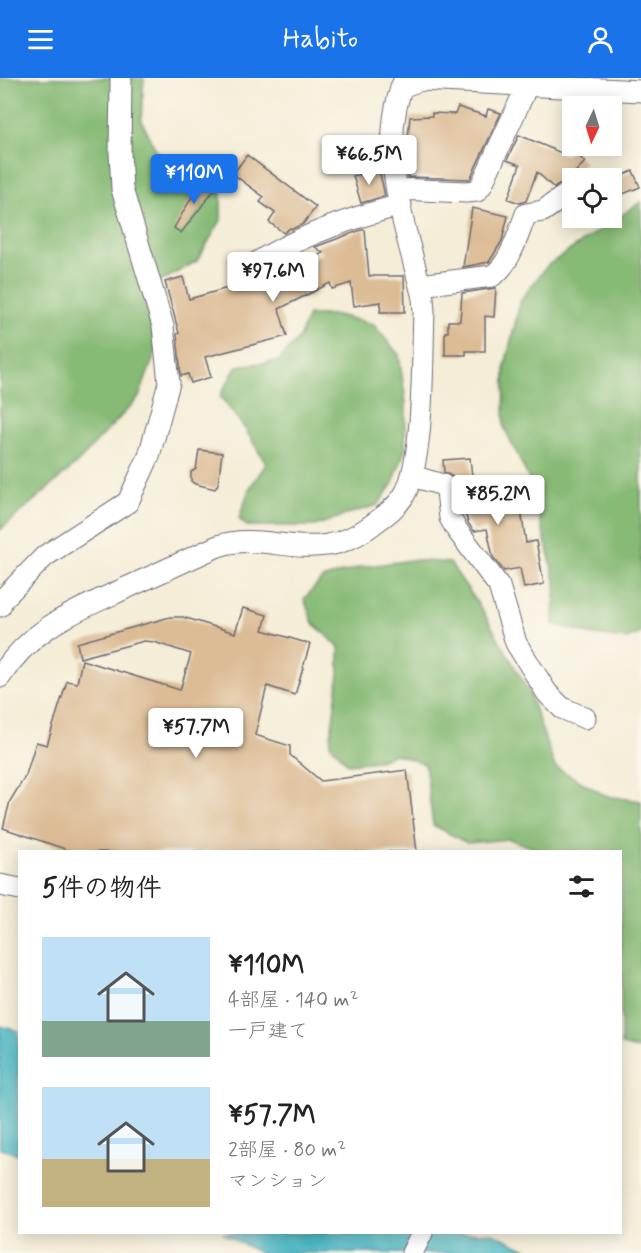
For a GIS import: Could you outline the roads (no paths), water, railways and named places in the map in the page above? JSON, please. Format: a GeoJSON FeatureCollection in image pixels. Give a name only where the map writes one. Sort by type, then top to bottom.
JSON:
{"type":"FeatureCollection","features":[{"type":"Feature","properties":{"kind":"street"},"geometry":{"type":"LineString","coordinates":[[0,606],[3,599],[45,556],[128,502],[149,456],[170,383],[163,326],[122,189],[121,78]]}},
{"type":"Feature","properties":{"kind":"street"},"geometry":{"type":"LineString","coordinates":[[0,677],[30,640],[59,619],[218,546],[234,541],[304,548],[330,545],[364,530],[395,508],[404,496],[412,476],[418,441],[424,312],[420,285],[399,197],[392,128],[403,82],[421,80],[641,91]]}},
{"type":"Feature","properties":{"kind":"street"},"geometry":{"type":"LineString","coordinates":[[244,271],[290,244],[399,197],[477,191],[523,95],[525,85]]}},
{"type":"Feature","properties":{"kind":"street"},"geometry":{"type":"LineString","coordinates":[[420,285],[492,276],[506,261],[526,214],[543,211],[562,198]]}},
{"type":"Feature","properties":{"kind":"street"},"geometry":{"type":"LineString","coordinates":[[412,476],[443,485],[447,491],[450,518],[499,586],[516,643],[547,693],[562,708],[585,717]]}},
{"type":"Feature","properties":{"kind":"street"},"geometry":{"type":"LineString","coordinates":[[0,885],[18,889]]}},
{"type":"Feature","properties":{"kind":"street"},"geometry":{"type":"LineString","coordinates":[[412,1253],[422,1234]]}},
{"type":"Feature","properties":{"kind":"water"},"geometry":{"type":"Polygon","coordinates":[[[0,1026],[18,1031],[18,1154],[0,1149],[0,1026]]]}},
{"type":"Feature","properties":{"kind":"water"},"geometry":{"type":"Polygon","coordinates":[[[224,1234],[495,1234],[535,1253],[260,1253],[224,1234]]]}}]}
